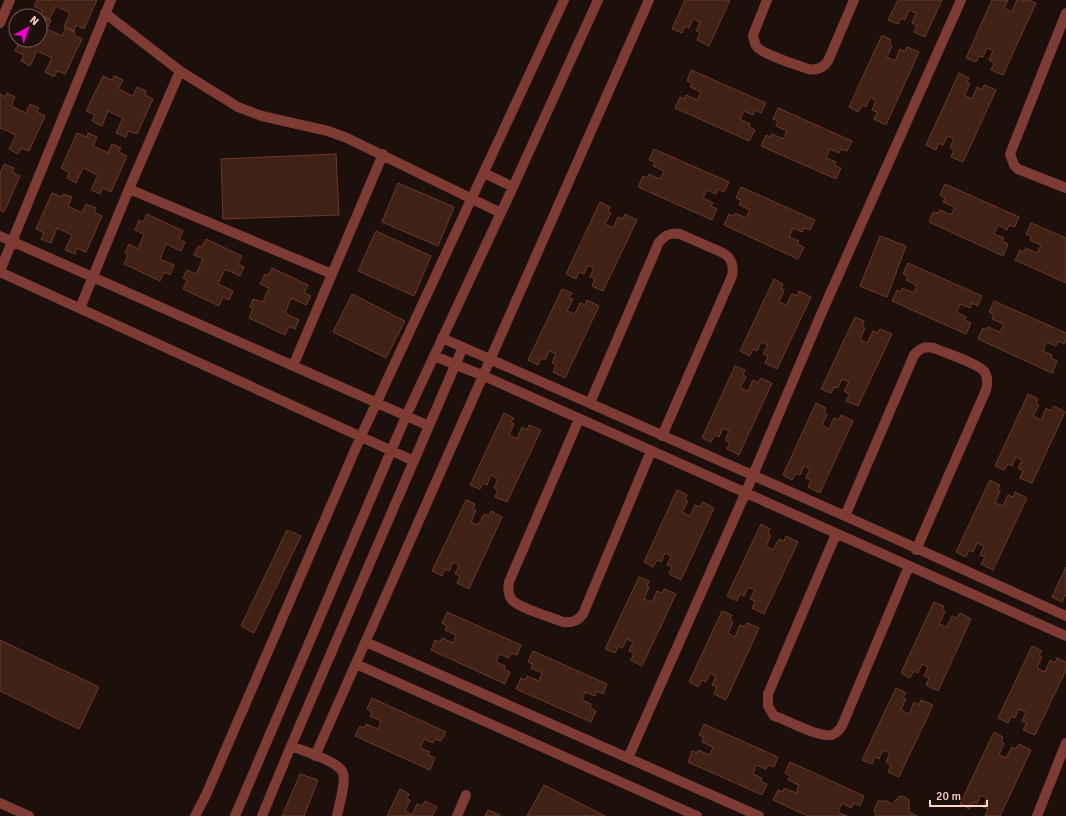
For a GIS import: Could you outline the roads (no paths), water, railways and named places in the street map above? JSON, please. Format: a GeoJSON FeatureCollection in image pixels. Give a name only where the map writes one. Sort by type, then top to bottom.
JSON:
{"type":"FeatureCollection","features":[{"type":"Feature","properties":{"kind":"street"},"geometry":{"type":"LineString","coordinates":[[0,23],[10,0]]}},
{"type":"Feature","properties":{"kind":"street"},"geometry":{"type":"LineString","coordinates":[[111,0],[0,271],[414,461]]}},
{"type":"Feature","properties":{"kind":"street"},"geometry":{"type":"LineString","coordinates":[[195,816],[212,781],[361,436],[564,0]]}},
{"type":"Feature","properties":{"kind":"street"},"geometry":{"type":"LineString","coordinates":[[235,816],[406,416],[501,214],[598,0]]}},
{"type":"Feature","properties":{"kind":"street"},"geometry":{"type":"LineString","coordinates":[[316,756],[650,0]]}},
{"type":"Feature","properties":{"kind":"street"},"geometry":{"type":"LineString","coordinates":[[767,0],[753,35],[756,46],[766,53],[814,70],[825,66],[828,61],[854,0]]}},
{"type":"Feature","properties":{"kind":"street"},"geometry":{"type":"LineString","coordinates":[[628,758],[746,494],[822,312],[962,0]]}},
{"type":"Feature","properties":{"kind":"street"},"geometry":{"type":"LineString","coordinates":[[105,13],[180,70],[227,101],[250,112],[338,134],[383,154],[501,214]]}},
{"type":"Feature","properties":{"kind":"street"},"geometry":{"type":"LineString","coordinates":[[1066,13],[1010,154],[1014,165],[1018,169],[1066,188]]}},
{"type":"Feature","properties":{"kind":"street"},"geometry":{"type":"LineString","coordinates":[[80,308],[180,70]]}},
{"type":"Feature","properties":{"kind":"street"},"geometry":{"type":"LineString","coordinates":[[293,366],[383,154]]}},
{"type":"Feature","properties":{"kind":"street"},"geometry":{"type":"LineString","coordinates":[[484,173],[513,187]]}},
{"type":"Feature","properties":{"kind":"street"},"geometry":{"type":"LineString","coordinates":[[129,189],[332,274]]}},
{"type":"Feature","properties":{"kind":"street"},"geometry":{"type":"LineString","coordinates":[[590,403],[659,242],[663,237],[674,233],[680,234],[721,252],[726,255],[733,265],[732,276],[662,436]]}},
{"type":"Feature","properties":{"kind":"street"},"geometry":{"type":"LineString","coordinates":[[0,236],[429,426]]}},
{"type":"Feature","properties":{"kind":"street"},"geometry":{"type":"LineString","coordinates":[[442,338],[845,516],[916,550],[1066,616]]}},
{"type":"Feature","properties":{"kind":"street"},"geometry":{"type":"LineString","coordinates":[[262,816],[463,347]]}},
{"type":"Feature","properties":{"kind":"street"},"geometry":{"type":"LineString","coordinates":[[845,516],[917,351],[922,348],[934,348],[976,366],[985,373],[988,384],[916,550]]}},
{"type":"Feature","properties":{"kind":"street"},"geometry":{"type":"LineString","coordinates":[[434,356],[484,376],[1066,636]]}},
{"type":"Feature","properties":{"kind":"street"},"geometry":{"type":"LineString","coordinates":[[579,419],[509,582],[509,593],[511,599],[521,606],[563,622],[568,623],[580,618],[652,451]]}},
{"type":"Feature","properties":{"kind":"street"},"geometry":{"type":"LineString","coordinates":[[836,534],[768,694],[768,706],[774,716],[822,734],[833,734],[839,731],[908,566]]}},
{"type":"Feature","properties":{"kind":"street"},"geometry":{"type":"LineString","coordinates":[[366,642],[759,816]]}},
{"type":"Feature","properties":{"kind":"street"},"geometry":{"type":"LineString","coordinates":[[356,664],[697,816]]}},
{"type":"Feature","properties":{"kind":"street"},"geometry":{"type":"LineString","coordinates":[[1036,816],[1066,743]]}},
{"type":"Feature","properties":{"kind":"street"},"geometry":{"type":"LineString","coordinates":[[291,746],[338,766],[343,773],[343,783],[337,816]]}},
{"type":"Feature","properties":{"kind":"street"},"geometry":{"type":"LineString","coordinates":[[457,816],[466,795]]}},
{"type":"Feature","properties":{"kind":"street"},"geometry":{"type":"LineString","coordinates":[[0,803],[29,816]]}}]}
